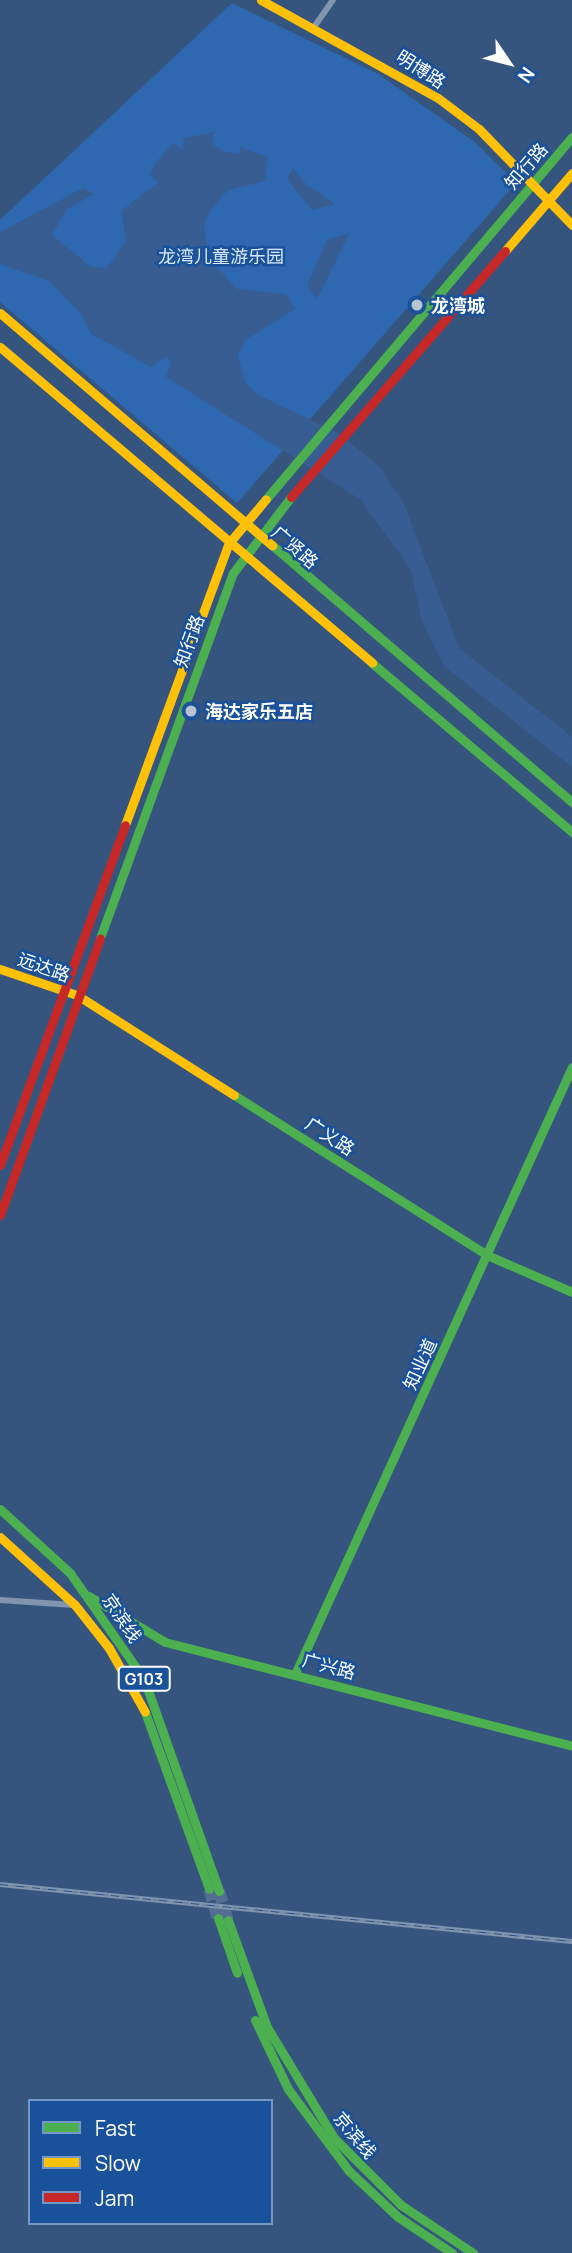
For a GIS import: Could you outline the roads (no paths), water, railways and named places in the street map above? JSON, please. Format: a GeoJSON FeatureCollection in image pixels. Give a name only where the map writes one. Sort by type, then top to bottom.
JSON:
{"type":"FeatureCollection","features":[{"type":"Feature","properties":{"kind":"main road","name":"明博路"},"geometry":{"type":"LineString","coordinates":[[261,0],[438,98],[533,182],[572,225]]}},
{"type":"Feature","properties":{"kind":"main road","name":"知行路"},"geometry":{"type":"LineString","coordinates":[[0,1165],[229,543],[292,460],[572,137]]}},
{"type":"Feature","properties":{"kind":"main road","name":"知行路"},"geometry":{"type":"LineString","coordinates":[[0,1215],[223,594],[244,555],[346,431],[572,173]]}},
{"type":"Feature","properties":{"kind":"main road","name":"广贤路"},"geometry":{"type":"LineString","coordinates":[[0,313],[572,802]]}},
{"type":"Feature","properties":{"kind":"main road"},"geometry":{"type":"LineString","coordinates":[[0,347],[572,832]]}},
{"type":"Feature","properties":{"kind":"main road","name":"远达路"},"geometry":{"type":"LineString","coordinates":[[0,969],[77,995]]}},
{"type":"Feature","properties":{"kind":"main road","name":"广义路"},"geometry":{"type":"LineString","coordinates":[[77,995],[487,1255],[572,1292]]}},
{"type":"Feature","properties":{"kind":"main road","name":"知业道"},"geometry":{"type":"LineString","coordinates":[[295,1674],[572,1067]]}},
{"type":"Feature","properties":{"kind":"main road","name":"京滨线"},"geometry":{"type":"LineString","coordinates":[[0,1509],[88,1595],[144,1679],[219,1891]]}},
{"type":"Feature","properties":{"kind":"main road","name":"京滨线"},"geometry":{"type":"LineString","coordinates":[[0,1537],[75,1605],[109,1648],[149,1721],[209,1889]]}},
{"type":"Feature","properties":{"kind":"main road"},"geometry":{"type":"LineString","coordinates":[[75,1605],[88,1595]]}},
{"type":"Feature","properties":{"kind":"main road","name":"广兴路"},"geometry":{"type":"LineString","coordinates":[[88,1595],[165,1642],[572,1746]]}},
{"type":"Feature","properties":{"kind":"main road","name":"京滨线"},"geometry":{"type":"LineString","coordinates":[[218,1917],[268,2052],[312,2124],[372,2194],[452,2253]]}},
{"type":"Feature","properties":{"kind":"main road","name":"京滨线"},"geometry":{"type":"LineString","coordinates":[[228,1920],[267,2027],[334,2138],[401,2204],[473,2253]]}},
{"type":"Feature","properties":{"kind":"street"},"geometry":{"type":"LineString","coordinates":[[314,27],[333,0]]}},
{"type":"Feature","properties":{"kind":"street"},"geometry":{"type":"LineString","coordinates":[[0,1600],[75,1605]]}},
{"type":"Feature","properties":{"kind":"tunnel"},"geometry":{"type":"LineString","coordinates":[[209,1889],[218,1918]]}},
{"type":"Feature","properties":{"kind":"tunnel"},"geometry":{"type":"LineString","coordinates":[[219,1891],[228,1920]]}},
{"type":"Feature","properties":{"kind":"railway"},"geometry":{"type":"LineString","coordinates":[[0,1884],[572,1941]]}},
{"type":"Feature","properties":{"kind":"place","name":"龙湾城"},"geometry":{"type":"Point","coordinates":[417,305]}},
{"type":"Feature","properties":{"kind":"place","name":"海达家乐五店"},"geometry":{"type":"Point","coordinates":[191,711]}},
{"type":"Feature","properties":{"kind":"park label","name":"龙湾儿童游乐园"},"geometry":{"type":"Point","coordinates":[221,256]}}]}
